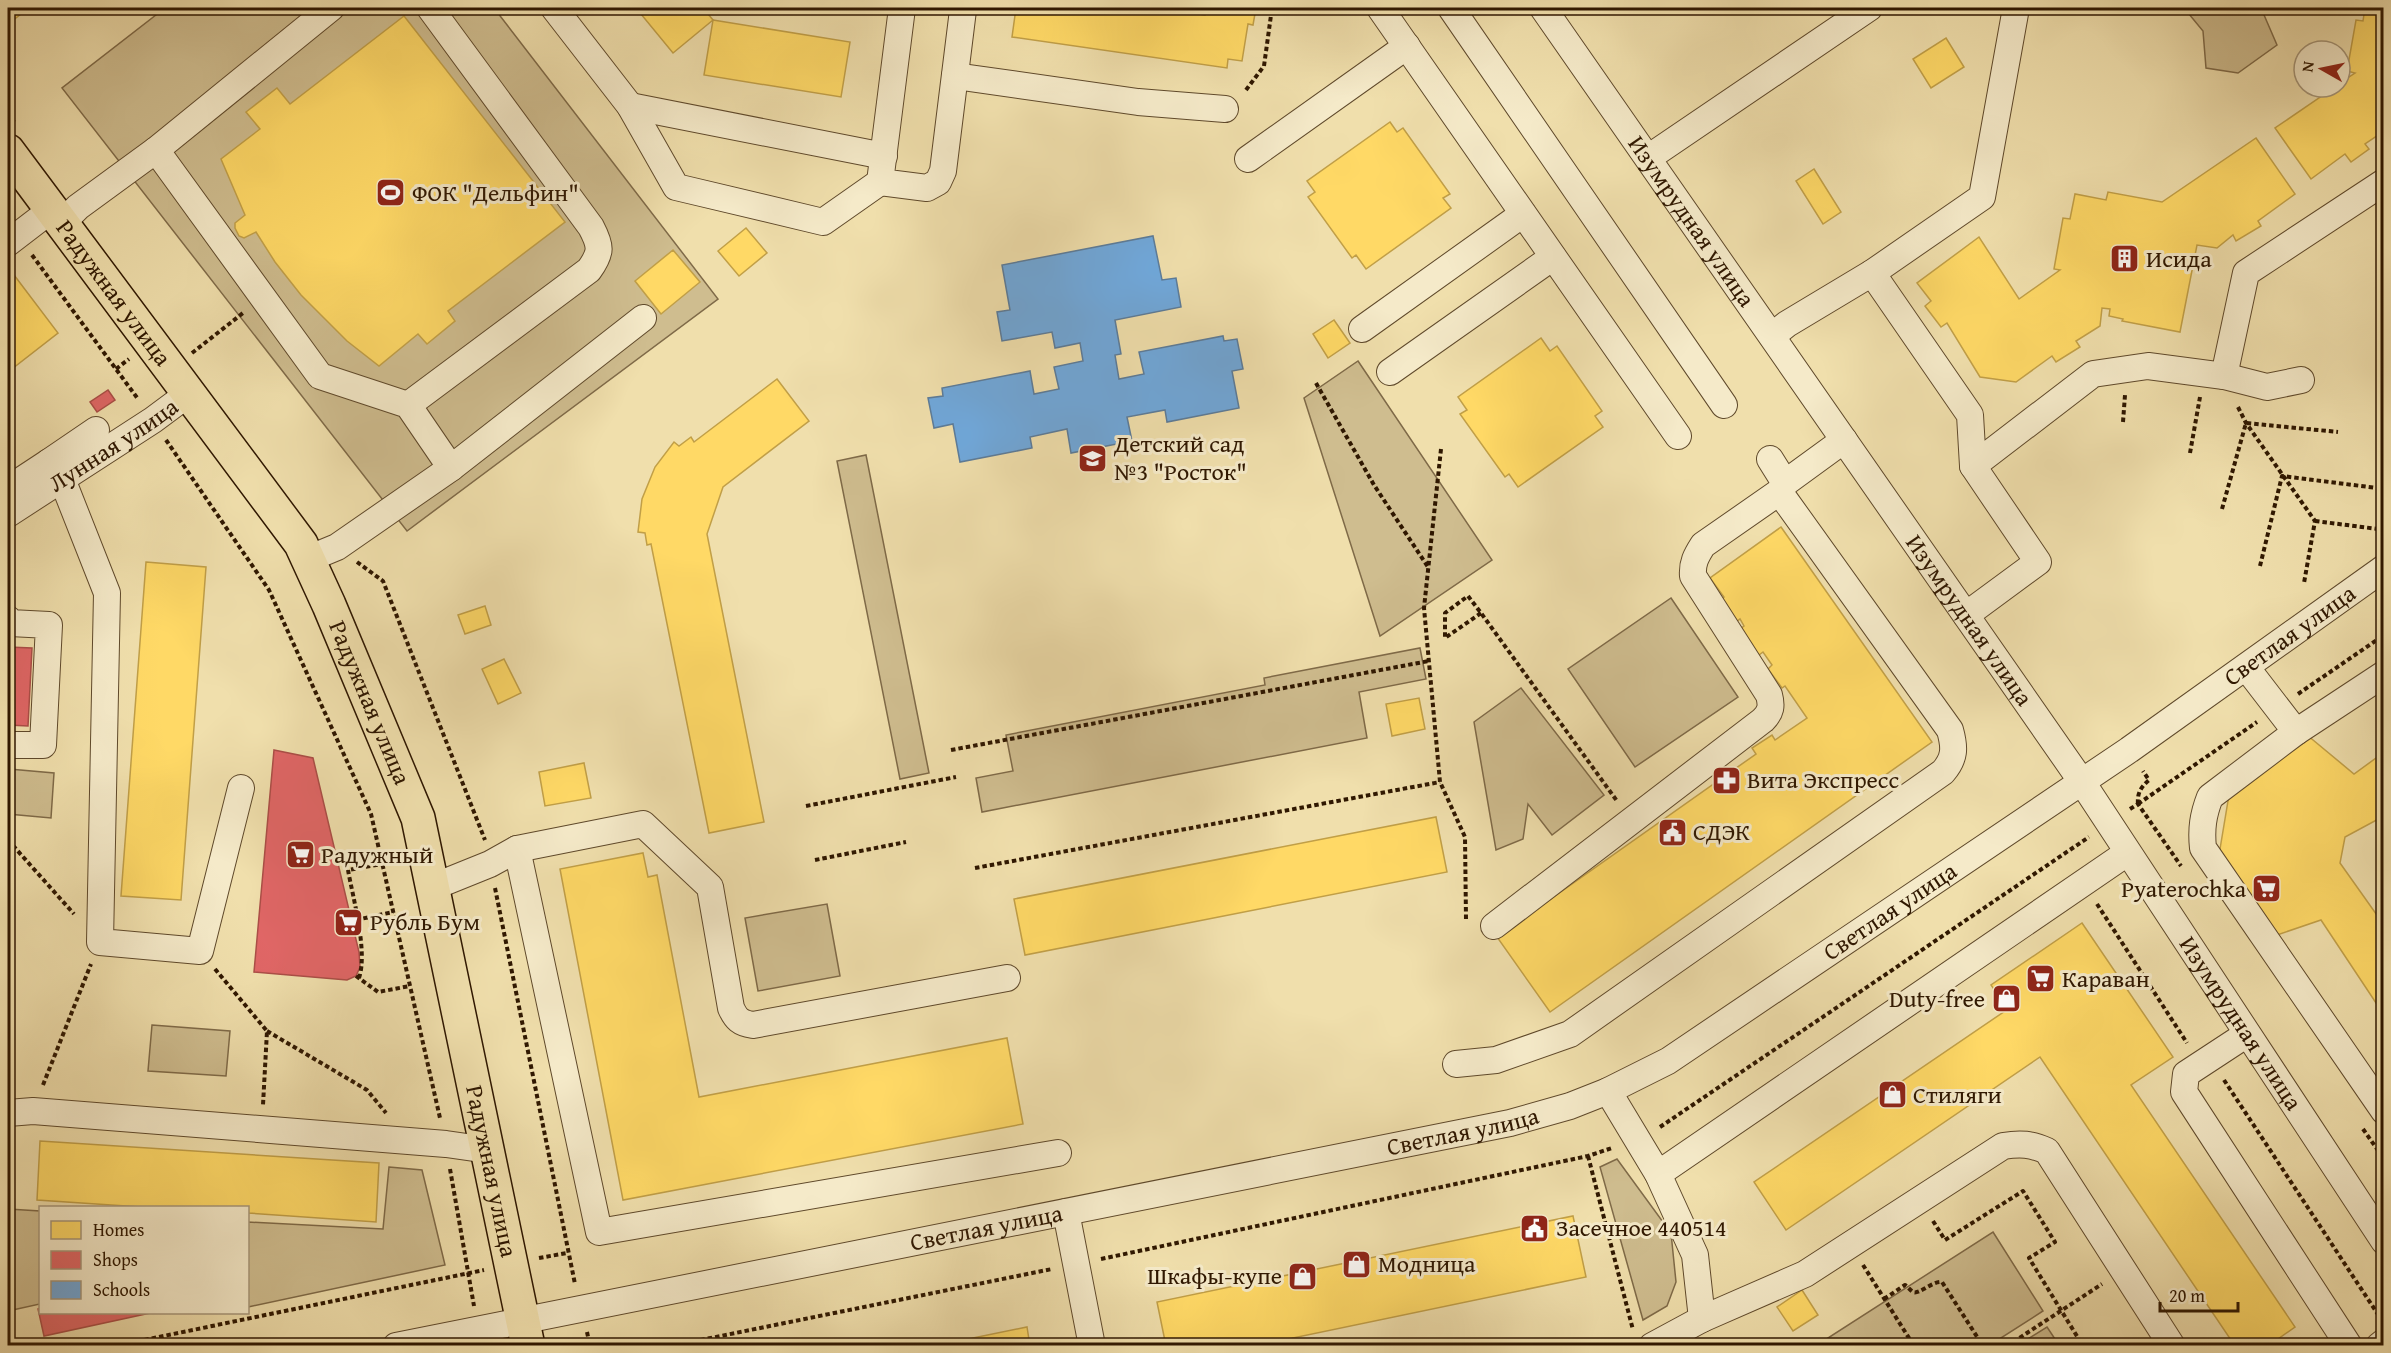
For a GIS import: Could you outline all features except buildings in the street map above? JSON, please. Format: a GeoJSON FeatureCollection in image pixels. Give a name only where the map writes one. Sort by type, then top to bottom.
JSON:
{"type":"FeatureCollection","features":[{"type":"Feature","properties":{"kind":"main road","name":"Радужная улица"},"geometry":{"type":"LineString","coordinates":[[8,151],[301,544],[330,604],[418,818],[525,1333]]}},
{"type":"Feature","properties":{"kind":"street"},"geometry":{"type":"LineString","coordinates":[[12,240],[78,207],[156,150],[332,8]]}},
{"type":"Feature","properties":{"kind":"street"},"geometry":{"type":"LineString","coordinates":[[408,405],[589,270],[597,258],[599,243],[591,227],[430,8]]}},
{"type":"Feature","properties":{"kind":"street"},"geometry":{"type":"LineString","coordinates":[[554,8],[630,106],[676,186],[823,222],[880,182],[927,188],[938,182],[943,171],[963,10]]}},
{"type":"Feature","properties":{"kind":"street"},"geometry":{"type":"LineString","coordinates":[[880,182],[902,8]]}},
{"type":"Feature","properties":{"kind":"street"},"geometry":{"type":"LineString","coordinates":[[1380,8],[1677,436]]}},
{"type":"Feature","properties":{"kind":"street"},"geometry":{"type":"LineString","coordinates":[[1450,8],[1725,405]]}},
{"type":"Feature","properties":{"kind":"street","name":"Изумрудная улица"},"geometry":{"type":"LineString","coordinates":[[1543,8],[2082,782],[2384,1241]]}},
{"type":"Feature","properties":{"kind":"street"},"geometry":{"type":"LineString","coordinates":[[1648,158],[1869,8]]}},
{"type":"Feature","properties":{"kind":"street"},"geometry":{"type":"LineString","coordinates":[[1772,336],[1787,324],[1872,273],[1982,197],[2016,8]]}},
{"type":"Feature","properties":{"kind":"street"},"geometry":{"type":"LineString","coordinates":[[1248,159],[1407,46]]}},
{"type":"Feature","properties":{"kind":"street"},"geometry":{"type":"LineString","coordinates":[[955,76],[1138,102],[1225,109]]}},
{"type":"Feature","properties":{"kind":"street"},"geometry":{"type":"LineString","coordinates":[[630,106],[884,156]]}},
{"type":"Feature","properties":{"kind":"street"},"geometry":{"type":"LineString","coordinates":[[156,150],[320,376],[408,405],[450,468]]}},
{"type":"Feature","properties":{"kind":"street"},"geometry":{"type":"LineString","coordinates":[[2224,376],[2246,273],[2384,182]]}},
{"type":"Feature","properties":{"kind":"street"},"geometry":{"type":"LineString","coordinates":[[1362,329],[1524,214]]}},
{"type":"Feature","properties":{"kind":"street"},"geometry":{"type":"LineString","coordinates":[[1390,372],[1553,256]]}},
{"type":"Feature","properties":{"kind":"street"},"geometry":{"type":"LineString","coordinates":[[1872,273],[1970,415],[1973,466],[2038,562],[1966,615]]}},
{"type":"Feature","properties":{"kind":"street"},"geometry":{"type":"LineString","coordinates":[[308,559],[337,547],[450,468],[643,318]]}},
{"type":"Feature","properties":{"kind":"street"},"geometry":{"type":"LineString","coordinates":[[1973,466],[2093,374],[2148,366],[2224,376],[2267,387],[2301,380]]}},
{"type":"Feature","properties":{"kind":"street","name":"Лунная улица"},"geometry":{"type":"LineString","coordinates":[[8,514],[55,470],[153,420],[188,394]]}},
{"type":"Feature","properties":{"kind":"street"},"geometry":{"type":"LineString","coordinates":[[8,489],[55,470],[96,430]]}},
{"type":"Feature","properties":{"kind":"street"},"geometry":{"type":"LineString","coordinates":[[1494,926],[1763,720],[1769,713],[1772,705],[1769,695],[1693,576],[1695,557],[1703,545],[1844,440]]}},
{"type":"Feature","properties":{"kind":"street"},"geometry":{"type":"LineString","coordinates":[[1456,1064],[1496,1060],[1570,1034],[1943,772],[1952,762],[1955,748],[1950,730],[1787,504],[1783,486],[1770,459]]}},
{"type":"Feature","properties":{"kind":"street"},"geometry":{"type":"LineString","coordinates":[[55,470],[107,593],[100,942],[200,951],[241,788]]}},
{"type":"Feature","properties":{"kind":"street","name":"Светлая улица"},"geometry":{"type":"LineString","coordinates":[[396,1346],[479,1329],[525,1333],[1066,1212],[1510,1124],[1570,1106],[1608,1091],[1668,1061],[2082,782],[2384,568]]}},
{"type":"Feature","properties":{"kind":"street"},"geometry":{"type":"LineString","coordinates":[[8,622],[49,625],[43,746],[8,745]]}},
{"type":"Feature","properties":{"kind":"street"},"geometry":{"type":"LineString","coordinates":[[2246,667],[2296,732]]}},
{"type":"Feature","properties":{"kind":"street"},"geometry":{"type":"LineString","coordinates":[[2384,674],[2296,732],[2210,797],[2201,831],[2203,848],[2384,1110]]}},
{"type":"Feature","properties":{"kind":"street"},"geometry":{"type":"LineString","coordinates":[[433,887],[490,864],[517,849],[643,824],[710,887],[731,1008],[735,1018],[743,1023],[753,1025],[1007,978]]}},
{"type":"Feature","properties":{"kind":"street"},"geometry":{"type":"LineString","coordinates":[[517,849],[599,1232],[1058,1154]]}},
{"type":"Feature","properties":{"kind":"street"},"geometry":{"type":"LineString","coordinates":[[1658,1174],[2127,853]]}},
{"type":"Feature","properties":{"kind":"street"},"geometry":{"type":"LineString","coordinates":[[2247,1034],[2186,1074],[2184,1092],[2349,1346]]}},
{"type":"Feature","properties":{"kind":"street"},"geometry":{"type":"LineString","coordinates":[[1608,1091],[1658,1174],[1695,1255],[1702,1319]]}},
{"type":"Feature","properties":{"kind":"street"},"geometry":{"type":"LineString","coordinates":[[8,1113],[33,1111],[446,1144],[488,1150]]}},
{"type":"Feature","properties":{"kind":"street"},"geometry":{"type":"LineString","coordinates":[[1643,1340],[1702,1319],[1805,1274],[2003,1146],[2019,1143],[2032,1144],[2048,1151],[2172,1346]]}},
{"type":"Feature","properties":{"kind":"street"},"geometry":{"type":"LineString","coordinates":[[1066,1212],[1092,1346]]}},
{"type":"Feature","properties":{"kind":"street"},"geometry":{"type":"LineString","coordinates":[[2379,1346],[2384,1342]]}},
{"type":"Feature","properties":{"kind":"path"},"geometry":{"type":"LineString","coordinates":[[1246,90],[1264,66],[1272,8]]}},
{"type":"Feature","properties":{"kind":"path"},"geometry":{"type":"LineString","coordinates":[[12,240],[153,420],[269,591],[370,814],[446,1144],[479,1329]]}},
{"type":"Feature","properties":{"kind":"path"},"geometry":{"type":"LineString","coordinates":[[192,353],[263,297]]}},
{"type":"Feature","properties":{"kind":"path"},"geometry":{"type":"LineString","coordinates":[[2224,376],[2246,423],[2315,521],[2378,530]]}},
{"type":"Feature","properties":{"kind":"path"},"geometry":{"type":"LineString","coordinates":[[1316,383],[1374,485],[1428,567]]}},
{"type":"Feature","properties":{"kind":"path"},"geometry":{"type":"LineString","coordinates":[[2123,422],[2126,390]]}},
{"type":"Feature","properties":{"kind":"path"},"geometry":{"type":"LineString","coordinates":[[2190,453],[2201,393]]}},
{"type":"Feature","properties":{"kind":"path"},"geometry":{"type":"LineString","coordinates":[[2246,423],[2338,432]]}},
{"type":"Feature","properties":{"kind":"path"},"geometry":{"type":"LineString","coordinates":[[2222,509],[2246,423]]}},
{"type":"Feature","properties":{"kind":"path"},"geometry":{"type":"LineString","coordinates":[[1441,448],[1424,608],[1440,782],[1465,837],[1466,919]]}},
{"type":"Feature","properties":{"kind":"path"},"geometry":{"type":"LineString","coordinates":[[2282,476],[2377,488]]}},
{"type":"Feature","properties":{"kind":"path"},"geometry":{"type":"LineString","coordinates":[[2260,566],[2282,476]]}},
{"type":"Feature","properties":{"kind":"path"},"geometry":{"type":"LineString","coordinates":[[2304,583],[2315,521]]}},
{"type":"Feature","properties":{"kind":"path"},"geometry":{"type":"LineString","coordinates":[[1481,613],[1445,638],[1445,614],[1468,596],[1481,613],[1618,804]]}},
{"type":"Feature","properties":{"kind":"path"},"geometry":{"type":"LineString","coordinates":[[951,750],[1429,661]]}},
{"type":"Feature","properties":{"kind":"path"},"geometry":{"type":"LineString","coordinates":[[806,806],[956,777]]}},
{"type":"Feature","properties":{"kind":"path"},"geometry":{"type":"LineString","coordinates":[[975,868],[1440,782]]}},
{"type":"Feature","properties":{"kind":"path"},"geometry":{"type":"LineString","coordinates":[[2109,824],[2138,804],[2186,873]]}},
{"type":"Feature","properties":{"kind":"path"},"geometry":{"type":"LineString","coordinates":[[8,840],[100,942],[33,1111]]}},
{"type":"Feature","properties":{"kind":"path"},"geometry":{"type":"LineString","coordinates":[[815,860],[906,842]]}},
{"type":"Feature","properties":{"kind":"path"},"geometry":{"type":"LineString","coordinates":[[382,864],[348,870],[362,952],[363,968],[358,977],[378,992],[410,986]]}},
{"type":"Feature","properties":{"kind":"path"},"geometry":{"type":"LineString","coordinates":[[2092,877],[2088,889],[2185,1042],[2210,1058],[2384,1322]]}},
{"type":"Feature","properties":{"kind":"path"},"geometry":{"type":"LineString","coordinates":[[356,920],[393,912]]}},
{"type":"Feature","properties":{"kind":"path"},"geometry":{"type":"LineString","coordinates":[[200,951],[267,1030],[367,1090],[408,1142]]}},
{"type":"Feature","properties":{"kind":"path"},"geometry":{"type":"LineString","coordinates":[[262,1130],[267,1030]]}},
{"type":"Feature","properties":{"kind":"path"},"geometry":{"type":"LineString","coordinates":[[2356,1119],[2384,1159]]}},
{"type":"Feature","properties":{"kind":"path"},"geometry":{"type":"LineString","coordinates":[[1588,1156],[1643,1340]]}},
{"type":"Feature","properties":{"kind":"path"},"geometry":{"type":"LineString","coordinates":[[1920,1200],[1944,1240],[2024,1191],[2055,1242],[2029,1258],[2083,1346]]}},
{"type":"Feature","properties":{"kind":"path"},"geometry":{"type":"LineString","coordinates":[[1850,1245],[1914,1346]]}},
{"type":"Feature","properties":{"kind":"path"},"geometry":{"type":"LineString","coordinates":[[115,1346],[567,1252]]}},
{"type":"Feature","properties":{"kind":"path"},"geometry":{"type":"LineString","coordinates":[[2007,1346],[2124,1271]]}},
{"type":"Feature","properties":{"kind":"path"},"geometry":{"type":"LineString","coordinates":[[1884,1299],[1905,1285],[1918,1293],[1934,1283],[1942,1282],[1983,1346]]}},
{"type":"Feature","properties":{"kind":"shaded area","name":"ФОК \"Дельфин\""},"geometry":{"type":"Polygon","coordinates":[[[165,8],[494,8],[718,299],[407,531],[62,88],[165,8]]]}},
{"type":"Feature","properties":{"kind":"shaded area"},"geometry":{"type":"Polygon","coordinates":[[[2184,8],[2261,8],[2277,45],[2238,73],[2206,68],[2203,31],[2184,8]]]}},
{"type":"Feature","properties":{"kind":"shaded area"},"geometry":{"type":"Polygon","coordinates":[[[1358,361],[1492,560],[1380,636],[1304,398],[1358,361]]]}},
{"type":"Feature","properties":{"kind":"shaded area"},"geometry":{"type":"Polygon","coordinates":[[[866,455],[929,773],[900,779],[837,461],[866,455]]]}},
{"type":"Feature","properties":{"kind":"shaded area"},"geometry":{"type":"Polygon","coordinates":[[[1671,598],[1738,697],[1635,767],[1568,669],[1671,598]]]}},
{"type":"Feature","properties":{"kind":"shaded area"},"geometry":{"type":"Polygon","coordinates":[[[1420,648],[1426,679],[1359,692],[1367,738],[982,812],[976,778],[1013,771],[1006,735],[1265,685],[1264,678],[1420,648]]]}},
{"type":"Feature","properties":{"kind":"shaded area"},"geometry":{"type":"Polygon","coordinates":[[[1521,688],[1604,795],[1552,835],[1528,804],[1523,839],[1496,850],[1474,722],[1521,688]]]}},
{"type":"Feature","properties":{"kind":"shaded area"},"geometry":{"type":"Polygon","coordinates":[[[9,769],[54,773],[51,818],[8,814],[9,769]]]}},
{"type":"Feature","properties":{"kind":"shaded area"},"geometry":{"type":"Polygon","coordinates":[[[827,904],[840,976],[758,991],[745,918],[827,904]]]}},
{"type":"Feature","properties":{"kind":"shaded area"},"geometry":{"type":"Polygon","coordinates":[[[152,1025],[230,1031],[226,1076],[148,1071],[152,1025]]]}},
{"type":"Feature","properties":{"kind":"shaded area"},"geometry":{"type":"Polygon","coordinates":[[[1617,1159],[1671,1233],[1676,1282],[1667,1306],[1643,1320],[1600,1167],[1617,1159]]]}},
{"type":"Feature","properties":{"kind":"shaded area"},"geometry":{"type":"Polygon","coordinates":[[[389,1167],[422,1170],[445,1265],[249,1307],[249,1222],[383,1229],[389,1167]]]}},
{"type":"Feature","properties":{"kind":"shaded area"},"geometry":{"type":"Polygon","coordinates":[[[8,1209],[39,1211],[39,1304],[8,1311],[8,1209]]]}},
{"type":"Feature","properties":{"kind":"shaded area"},"geometry":{"type":"Polygon","coordinates":[[[1993,1232],[2043,1311],[1990,1345],[1817,1345],[1993,1232]]]}},
{"type":"Feature","properties":{"kind":"shaded area"},"geometry":{"type":"Polygon","coordinates":[[[2047,1327],[2059,1345],[2018,1345],[2047,1327]]]}},
{"type":"Feature","properties":{"kind":"place","name":"ФОК \"Дельфин\""},"geometry":{"type":"Point","coordinates":[391,193]}},
{"type":"Feature","properties":{"kind":"place","name":"Исида"},"geometry":{"type":"Point","coordinates":[2125,259]}},
{"type":"Feature","properties":{"kind":"place","name":"Детский сад №3 \"Росток\""},"geometry":{"type":"Point","coordinates":[1093,458]}},
{"type":"Feature","properties":{"kind":"place","name":"Вита Экспресс"},"geometry":{"type":"Point","coordinates":[1726,780]}},
{"type":"Feature","properties":{"kind":"place","name":"СДЭК"},"geometry":{"type":"Point","coordinates":[1672,832]}},
{"type":"Feature","properties":{"kind":"place","name":"Радужный"},"geometry":{"type":"Point","coordinates":[300,855]}},
{"type":"Feature","properties":{"kind":"place","name":"Pyaterochka"},"geometry":{"type":"Point","coordinates":[2267,889]}},
{"type":"Feature","properties":{"kind":"place","name":"Рубль Бум"},"geometry":{"type":"Point","coordinates":[349,922]}},
{"type":"Feature","properties":{"kind":"place","name":"Караван"},"geometry":{"type":"Point","coordinates":[2041,979]}},
{"type":"Feature","properties":{"kind":"place","name":"Duty-free"},"geometry":{"type":"Point","coordinates":[2006,999]}},
{"type":"Feature","properties":{"kind":"place","name":"Стиляги"},"geometry":{"type":"Point","coordinates":[1892,1095]}},
{"type":"Feature","properties":{"kind":"place","name":"Засечное 440514"},"geometry":{"type":"Point","coordinates":[1535,1228]}},
{"type":"Feature","properties":{"kind":"place","name":"Модница"},"geometry":{"type":"Point","coordinates":[1357,1264]}},
{"type":"Feature","properties":{"kind":"place","name":"Шкафы-купе"},"geometry":{"type":"Point","coordinates":[1303,1276]}}]}
